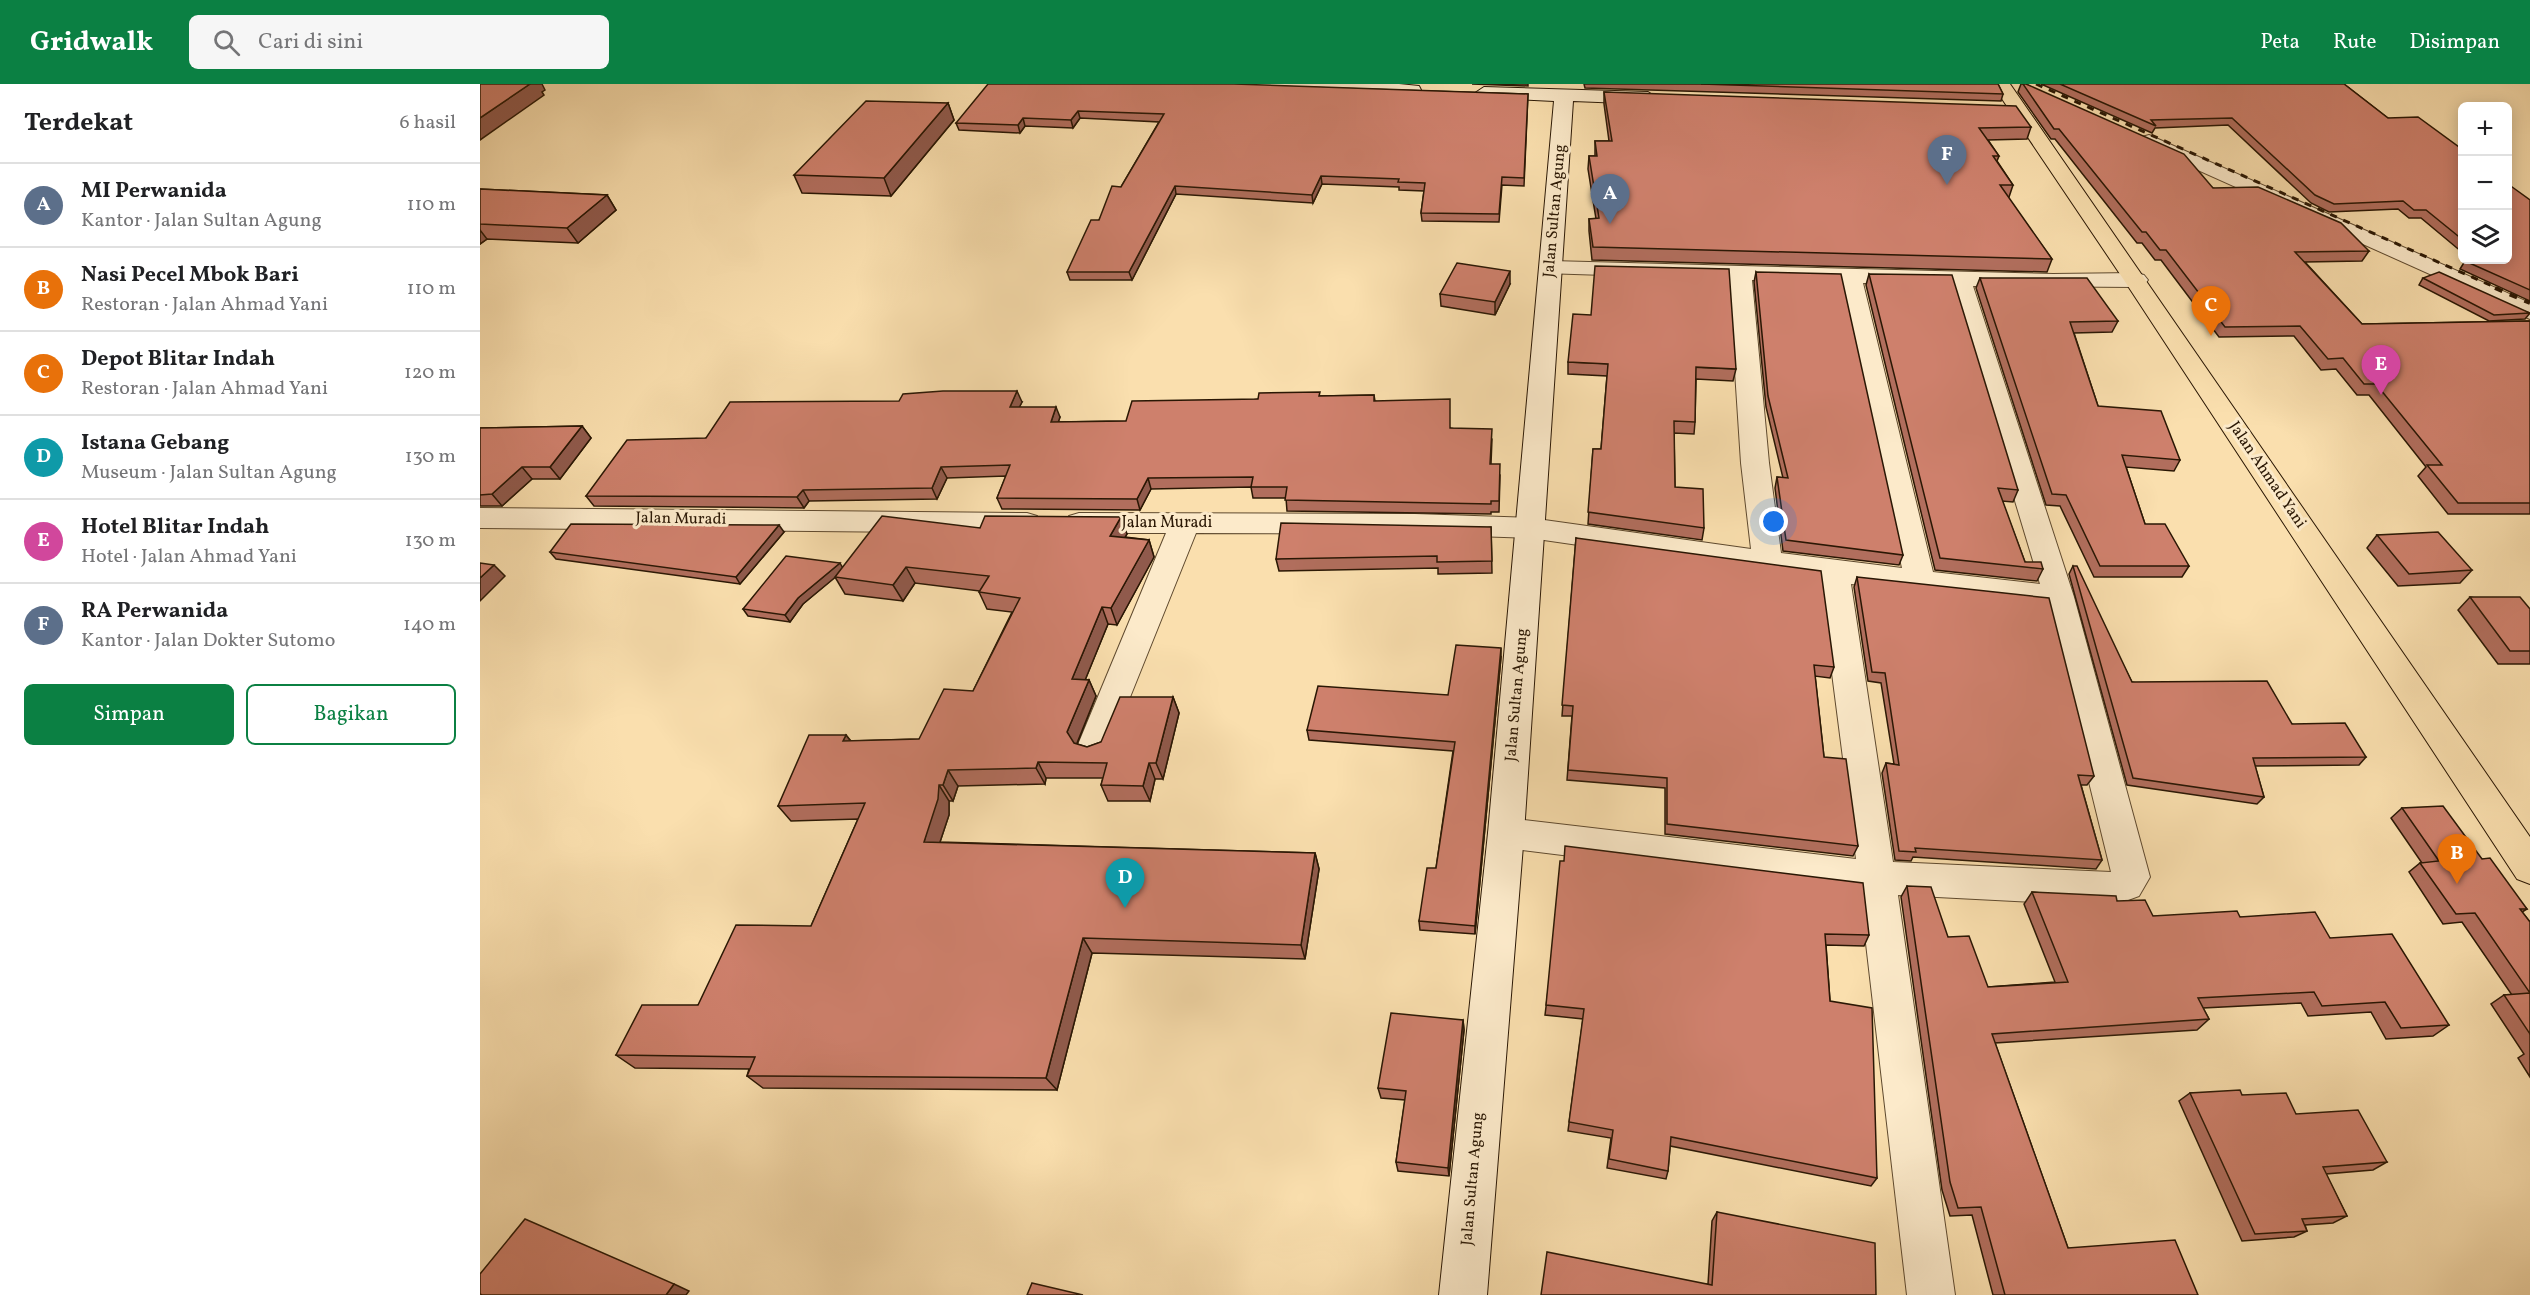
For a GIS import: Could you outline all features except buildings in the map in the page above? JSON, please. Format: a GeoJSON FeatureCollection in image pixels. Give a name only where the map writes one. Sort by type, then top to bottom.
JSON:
{"type":"FeatureCollection","features":[{"type":"Feature","properties":{"kind":"main road","name":"Jalan Ahmad Yani"},"geometry":{"type":"LineString","coordinates":[[1997,97],[2024,94],[2136,280],[2528,862]]}},
{"type":"Feature","properties":{"kind":"street"},"geometry":{"type":"LineString","coordinates":[[1236,84],[1433,91]]}},
{"type":"Feature","properties":{"kind":"street"},"geometry":{"type":"LineString","coordinates":[[1468,92],[1554,91],[1671,99]]}},
{"type":"Feature","properties":{"kind":"street","name":"Jalan Sultan Agung"},"geometry":{"type":"LineString","coordinates":[[1462,1295],[1506,833],[1538,399],[1551,268],[1554,91]]}},
{"type":"Feature","properties":{"kind":"street"},"geometry":{"type":"LineString","coordinates":[[2148,121],[2235,158]]}},
{"type":"Feature","properties":{"kind":"street"},"geometry":{"type":"LineString","coordinates":[[2126,131],[2530,312]]}},
{"type":"Feature","properties":{"kind":"street"},"geometry":{"type":"LineString","coordinates":[[1551,268],[2053,281],[2136,280]]}},
{"type":"Feature","properties":{"kind":"street"},"geometry":{"type":"LineString","coordinates":[[1740,273],[1755,463],[1767,562]]}},
{"type":"Feature","properties":{"kind":"street"},"geometry":{"type":"LineString","coordinates":[[1850,275],[1920,582]]}},
{"type":"Feature","properties":{"kind":"street"},"geometry":{"type":"LineString","coordinates":[[1506,833],[1877,878],[2103,889],[2121,889],[2128,885],[2131,878],[2059,597],[1959,278]]}},
{"type":"Feature","properties":{"kind":"street","name":"Jalan Muradi"},"geometry":{"type":"LineString","coordinates":[[480,518],[1415,524],[1530,528],[1834,571],[2059,597]]}},
{"type":"Feature","properties":{"kind":"street"},"geometry":{"type":"LineString","coordinates":[[1094,747],[1185,523]]}},
{"type":"Feature","properties":{"kind":"street"},"geometry":{"type":"LineString","coordinates":[[1834,571],[1877,878],[1931,1295]]}},
{"type":"Feature","properties":{"kind":"railway"},"geometry":{"type":"LineString","coordinates":[[2036,84],[2499,289]]}},
{"type":"Feature","properties":{"kind":"railway"},"geometry":{"type":"LineString","coordinates":[[2495,288],[2530,303]]}},
{"type":"Feature","properties":{"kind":"place","name":"RA Perwanida"},"geometry":{"type":"Point","coordinates":[1947,185]}},
{"type":"Feature","properties":{"kind":"place","name":"MI Perwanida"},"geometry":{"type":"Point","coordinates":[1610,224]}},
{"type":"Feature","properties":{"kind":"place","name":"Depot Blitar Indah"},"geometry":{"type":"Point","coordinates":[2211,336]}},
{"type":"Feature","properties":{"kind":"place","name":"Hotel Blitar Indah"},"geometry":{"type":"Point","coordinates":[2381,395]}},
{"type":"Feature","properties":{"kind":"place","name":"Nasi Pecel Mbok Bari"},"geometry":{"type":"Point","coordinates":[2457,884]}},
{"type":"Feature","properties":{"kind":"place","name":"Istana Gebang"},"geometry":{"type":"Point","coordinates":[1125,908]}}]}
